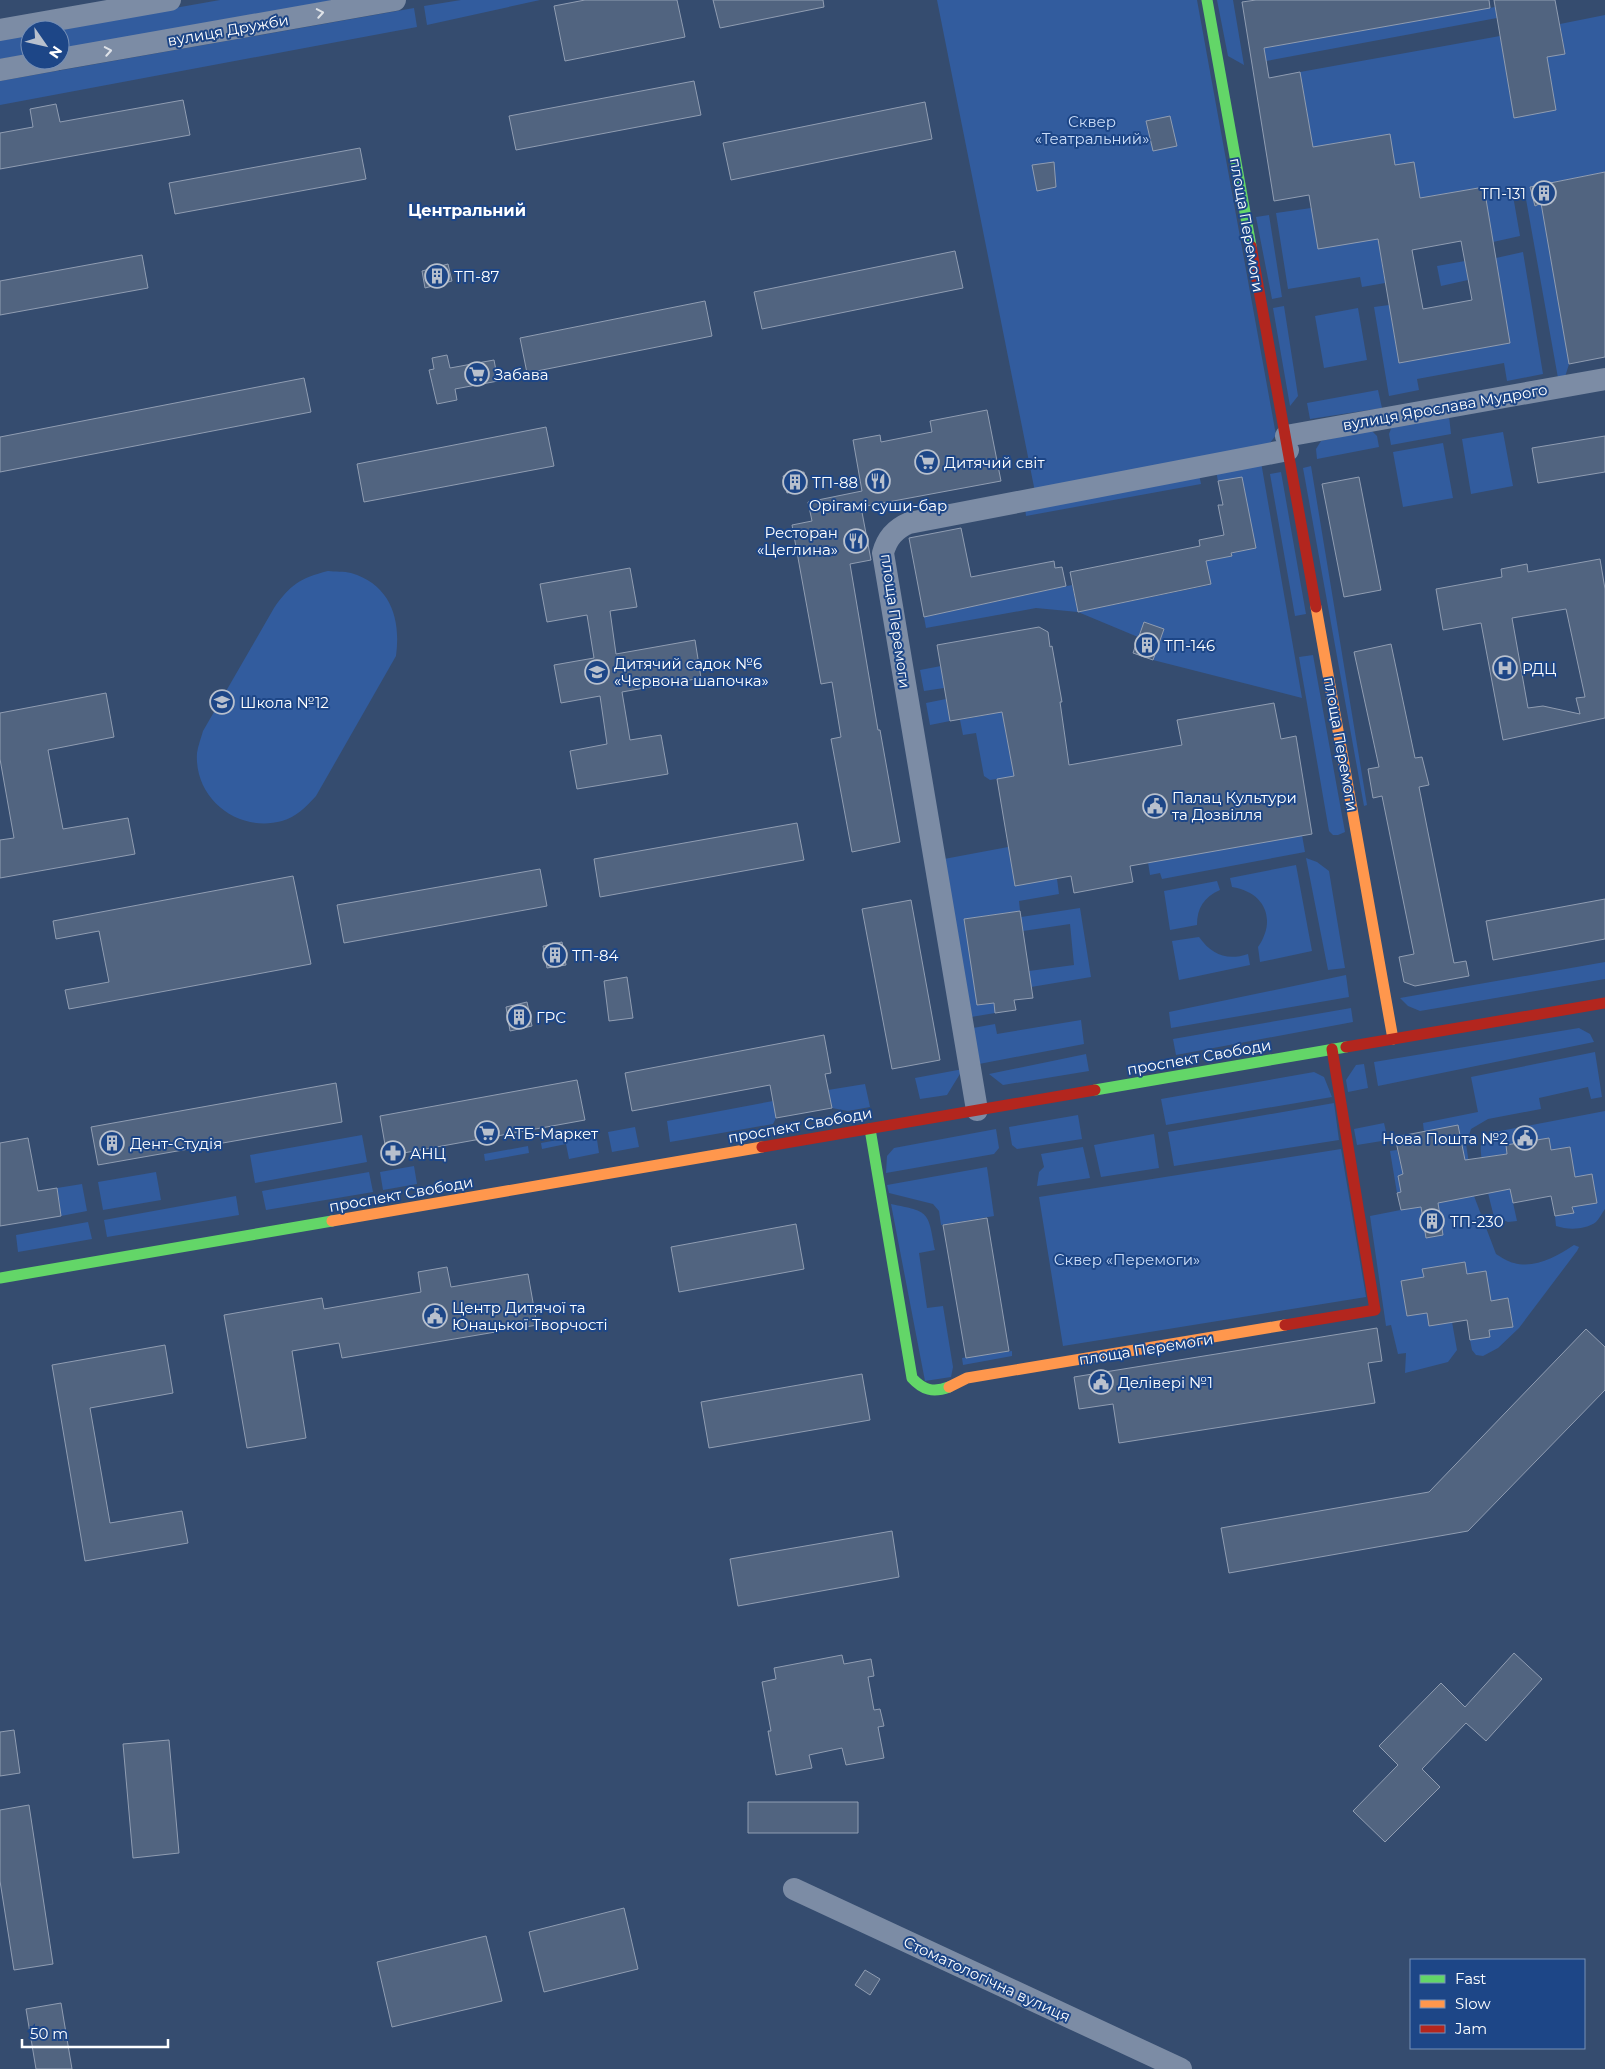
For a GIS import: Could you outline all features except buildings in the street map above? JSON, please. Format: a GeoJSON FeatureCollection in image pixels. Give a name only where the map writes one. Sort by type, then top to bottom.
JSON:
{"type":"FeatureCollection","features":[{"type":"Feature","properties":{"kind":"street"},"geometry":{"type":"LineString","coordinates":[[0,30],[170,0]]}},
{"type":"Feature","properties":{"kind":"street","name":"вулиця Дружби"},"geometry":{"type":"LineString","coordinates":[[70,57],[395,0]]}},
{"type":"Feature","properties":{"kind":"street","name":"площа Перемоги"},"geometry":{"type":"LineString","coordinates":[[1207,0],[1393,1039]]}},
{"type":"Feature","properties":{"kind":"street"},"geometry":{"type":"LineString","coordinates":[[0,70],[20,66]]}},
{"type":"Feature","properties":{"kind":"street","name":"вулиця Ярослава Мудрого"},"geometry":{"type":"LineString","coordinates":[[1287,443],[1605,379]]}},
{"type":"Feature","properties":{"kind":"street","name":"площа Перемоги"},"geometry":{"type":"LineString","coordinates":[[977,1110],[883,553],[886,543],[897,528],[909,523],[1287,443]]}},
{"type":"Feature","properties":{"kind":"street","name":"проспект Свободи"},"geometry":{"type":"LineString","coordinates":[[0,1278],[1605,1003]]}},
{"type":"Feature","properties":{"kind":"street","name":"площа Перемоги"},"geometry":{"type":"LineString","coordinates":[[870,1129],[912,1378],[916,1385],[922,1388],[938,1391],[967,1378],[1375,1310],[1332,1049]]}},
{"type":"Feature","properties":{"kind":"street","name":"Стоматологічна вулиця"},"geometry":{"type":"LineString","coordinates":[[794,1889],[1181,2069]]}},
{"type":"Feature","properties":{"kind":"green space"},"geometry":{"type":"Polygon","coordinates":[[[220,0],[335,0],[70,47],[70,26],[220,0]]]}},
{"type":"Feature","properties":{"kind":"green space"},"geometry":{"type":"Polygon","coordinates":[[[461,0],[540,0],[427,25],[424,6],[461,0]]]}},
{"type":"Feature","properties":{"kind":"green space","name":"Сквер «Театральний»"},"geometry":{"type":"Polygon","coordinates":[[[937,0],[1197,0],[1276,435],[1270,443],[1035,492],[937,0]]]}},
{"type":"Feature","properties":{"kind":"green space"},"geometry":{"type":"Polygon","coordinates":[[[1217,0],[1233,0],[1244,65],[1228,56],[1217,0]]]}},
{"type":"Feature","properties":{"kind":"green space"},"geometry":{"type":"Polygon","coordinates":[[[1495,7],[1497,18],[1266,61],[1264,48],[1495,7]]]}},
{"type":"Feature","properties":{"kind":"green space"},"geometry":{"type":"Polygon","coordinates":[[[414,8],[417,27],[0,105],[0,81],[414,8]]]}},
{"type":"Feature","properties":{"kind":"green space"},"geometry":{"type":"Polygon","coordinates":[[[1605,15],[1605,172],[1530,187],[1535,206],[1549,201],[1543,212],[1569,364],[1565,377],[1558,378],[1524,188],[1512,190],[1520,236],[1493,242],[1484,187],[1401,201],[1416,174],[1414,162],[1395,165],[1390,134],[1313,147],[1300,72],[1500,36],[1514,117],[1556,110],[1547,57],[1565,54],[1560,24],[1605,15]]]}},
{"type":"Feature","properties":{"kind":"green space"},"geometry":{"type":"Polygon","coordinates":[[[20,36],[20,56],[0,59],[0,39],[20,36]]]}},
{"type":"Feature","properties":{"kind":"green space"},"geometry":{"type":"Polygon","coordinates":[[[1311,208],[1378,239],[1385,283],[1362,287],[1360,277],[1288,289],[1276,213],[1311,208]]]}},
{"type":"Feature","properties":{"kind":"green space"},"geometry":{"type":"Polygon","coordinates":[[[1269,215],[1282,297],[1272,299],[1256,217],[1269,215]]]}},
{"type":"Feature","properties":{"kind":"green space"},"geometry":{"type":"Polygon","coordinates":[[[1523,252],[1543,374],[1507,381],[1504,363],[1417,379],[1419,390],[1389,396],[1374,307],[1389,305],[1399,363],[1510,343],[1496,258],[1523,252]]]}},
{"type":"Feature","properties":{"kind":"green space"},"geometry":{"type":"Polygon","coordinates":[[[1465,261],[1468,280],[1441,286],[1437,266],[1465,261]]]}},
{"type":"Feature","properties":{"kind":"green space"},"geometry":{"type":"Polygon","coordinates":[[[1284,306],[1298,396],[1290,406],[1273,308],[1284,306]]]}},
{"type":"Feature","properties":{"kind":"green space"},"geometry":{"type":"Polygon","coordinates":[[[1358,308],[1367,360],[1324,368],[1315,316],[1358,308]]]}},
{"type":"Feature","properties":{"kind":"green space"},"geometry":{"type":"Polygon","coordinates":[[[1378,390],[1382,408],[1310,419],[1307,403],[1378,390]]]}},
{"type":"Feature","properties":{"kind":"green space"},"geometry":{"type":"Polygon","coordinates":[[[1449,416],[1451,434],[1391,445],[1389,434],[1392,426],[1449,416]]]}},
{"type":"Feature","properties":{"kind":"green space"},"geometry":{"type":"Polygon","coordinates":[[[1371,430],[1377,436],[1379,447],[1317,459],[1316,449],[1321,441],[1371,430]]]}},
{"type":"Feature","properties":{"kind":"green space"},"geometry":{"type":"Polygon","coordinates":[[[1503,432],[1513,486],[1471,494],[1462,439],[1503,432]]]}},
{"type":"Feature","properties":{"kind":"green space"},"geometry":{"type":"Polygon","coordinates":[[[1443,443],[1453,498],[1403,507],[1393,452],[1443,443]]]}},
{"type":"Feature","properties":{"kind":"green space"},"geometry":{"type":"Polygon","coordinates":[[[1261,462],[1302,698],[1153,660],[1164,629],[1144,622],[1138,637],[1078,612],[1210,585],[1206,561],[1232,556],[1242,477],[1218,481],[1216,471],[1261,462]]]}},
{"type":"Feature","properties":{"kind":"green space"},"geometry":{"type":"Polygon","coordinates":[[[1311,466],[1367,805],[1364,806],[1303,468],[1311,466]]]}},
{"type":"Feature","properties":{"kind":"green space"},"geometry":{"type":"Polygon","coordinates":[[[1281,472],[1306,614],[1295,616],[1270,474],[1281,472]]]}},
{"type":"Feature","properties":{"kind":"green space"},"geometry":{"type":"Polygon","coordinates":[[[1199,474],[1201,484],[1026,516],[1025,507],[1199,474]]]}},
{"type":"Feature","properties":{"kind":"green space"},"geometry":{"type":"Polygon","coordinates":[[[328,571],[348,572],[365,578],[384,595],[395,617],[397,629],[396,656],[316,796],[308,804],[296,814],[282,821],[250,822],[235,817],[222,809],[211,798],[203,785],[198,770],[197,753],[203,731],[280,600],[296,584],[310,576],[328,571]]]}},
{"type":"Feature","properties":{"kind":"green space"},"geometry":{"type":"Polygon","coordinates":[[[1072,585],[1078,612],[1036,608],[926,628],[924,617],[1072,585]]]}},
{"type":"Feature","properties":{"kind":"green space"},"geometry":{"type":"Polygon","coordinates":[[[1313,655],[1345,832],[1338,835],[1333,835],[1329,831],[1299,657],[1313,655]]]}},
{"type":"Feature","properties":{"kind":"green space"},"geometry":{"type":"Polygon","coordinates":[[[941,666],[944,688],[924,691],[920,670],[941,666]]]}},
{"type":"Feature","properties":{"kind":"green space"},"geometry":{"type":"Polygon","coordinates":[[[946,699],[950,721],[930,725],[926,703],[946,699]]]}},
{"type":"Feature","properties":{"kind":"green space"},"geometry":{"type":"Polygon","coordinates":[[[1002,712],[1014,776],[990,780],[984,776],[976,733],[963,735],[960,720],[1002,712]]]}},
{"type":"Feature","properties":{"kind":"green space"},"geometry":{"type":"Polygon","coordinates":[[[1302,835],[1305,852],[1162,879],[1160,873],[1150,875],[1148,862],[1302,835]]]}},
{"type":"Feature","properties":{"kind":"green space"},"geometry":{"type":"Polygon","coordinates":[[[1008,847],[1057,879],[1059,894],[1019,901],[1020,911],[964,919],[977,1005],[994,1003],[995,1013],[971,1017],[944,859],[1008,847]]]}},
{"type":"Feature","properties":{"kind":"green space"},"geometry":{"type":"Polygon","coordinates":[[[1306,858],[1317,862],[1329,871],[1345,968],[1328,970],[1306,858]]]}},
{"type":"Feature","properties":{"kind":"green space"},"geometry":{"type":"Polygon","coordinates":[[[1296,865],[1312,951],[1260,962],[1258,947],[1267,927],[1265,909],[1253,895],[1232,887],[1230,878],[1296,865]]]}},
{"type":"Feature","properties":{"kind":"green space"},"geometry":{"type":"Polygon","coordinates":[[[1217,881],[1220,890],[1210,896],[1200,908],[1197,925],[1170,930],[1164,891],[1217,881]]]}},
{"type":"Feature","properties":{"kind":"green space"},"geometry":{"type":"Polygon","coordinates":[[[1080,908],[1091,977],[1031,987],[1029,971],[1074,965],[1070,924],[1023,931],[1021,917],[1080,908]]]}},
{"type":"Feature","properties":{"kind":"green space"},"geometry":{"type":"Polygon","coordinates":[[[1199,937],[1209,948],[1220,955],[1233,957],[1248,954],[1250,965],[1179,980],[1172,941],[1199,937]]]}},
{"type":"Feature","properties":{"kind":"green space"},"geometry":{"type":"Polygon","coordinates":[[[1605,962],[1605,979],[1420,1011],[1408,1006],[1400,998],[1605,962]]]}},
{"type":"Feature","properties":{"kind":"green space"},"geometry":{"type":"Polygon","coordinates":[[[1346,975],[1349,997],[1171,1028],[1169,1012],[1346,975]]]}},
{"type":"Feature","properties":{"kind":"green space"},"geometry":{"type":"Polygon","coordinates":[[[1351,1008],[1353,1022],[1176,1055],[1173,1039],[1351,1008]]]}},
{"type":"Feature","properties":{"kind":"green space"},"geometry":{"type":"Polygon","coordinates":[[[1081,1020],[1084,1044],[979,1064],[973,1028],[995,1024],[997,1034],[1081,1020]]]}},
{"type":"Feature","properties":{"kind":"green space"},"geometry":{"type":"Polygon","coordinates":[[[1579,1028],[1590,1034],[1594,1042],[1378,1086],[1374,1062],[1579,1028]]]}},
{"type":"Feature","properties":{"kind":"green space"},"geometry":{"type":"Polygon","coordinates":[[[1595,1052],[1602,1097],[1591,1099],[1588,1087],[1539,1098],[1541,1109],[1488,1119],[1471,1129],[1466,1144],[1474,1196],[1496,1254],[1512,1262],[1530,1264],[1553,1257],[1574,1245],[1579,1247],[1577,1251],[1519,1328],[1498,1348],[1483,1356],[1476,1355],[1472,1350],[1470,1340],[1490,1337],[1489,1330],[1513,1326],[1508,1298],[1491,1301],[1486,1271],[1467,1274],[1465,1262],[1423,1269],[1424,1277],[1401,1281],[1407,1316],[1427,1313],[1429,1326],[1452,1322],[1457,1350],[1448,1362],[1405,1373],[1406,1353],[1398,1354],[1391,1325],[1386,1326],[1370,1216],[1472,1196],[1424,1132],[1423,1123],[1478,1112],[1471,1077],[1595,1052]]]}},
{"type":"Feature","properties":{"kind":"green space"},"geometry":{"type":"Polygon","coordinates":[[[1086,1054],[1089,1071],[1003,1085],[989,1074],[1086,1054]]]}},
{"type":"Feature","properties":{"kind":"green space"},"geometry":{"type":"Polygon","coordinates":[[[1364,1064],[1368,1088],[1348,1092],[1346,1080],[1356,1065],[1364,1064]]]}},
{"type":"Feature","properties":{"kind":"green space"},"geometry":{"type":"Polygon","coordinates":[[[963,1069],[947,1095],[920,1099],[915,1078],[963,1069]]]}},
{"type":"Feature","properties":{"kind":"green space"},"geometry":{"type":"Polygon","coordinates":[[[1314,1072],[1324,1077],[1332,1097],[1166,1125],[1161,1099],[1314,1072]]]}},
{"type":"Feature","properties":{"kind":"green space"},"geometry":{"type":"Polygon","coordinates":[[[865,1084],[870,1107],[848,1111],[832,1108],[828,1090],[865,1084]]]}},
{"type":"Feature","properties":{"kind":"green space"},"geometry":{"type":"Polygon","coordinates":[[[773,1101],[776,1118],[773,1124],[670,1142],[667,1121],[773,1101]]]}},
{"type":"Feature","properties":{"kind":"green space"},"geometry":{"type":"Polygon","coordinates":[[[1334,1103],[1339,1140],[1174,1166],[1168,1132],[1334,1103]]]}},
{"type":"Feature","properties":{"kind":"green space"},"geometry":{"type":"Polygon","coordinates":[[[1605,1111],[1605,1209],[1596,1222],[1587,1227],[1566,1228],[1556,1226],[1555,1216],[1573,1213],[1575,1177],[1570,1147],[1551,1150],[1549,1138],[1506,1145],[1507,1154],[1485,1157],[1510,1189],[1517,1221],[1508,1222],[1494,1216],[1482,1159],[1481,1145],[1484,1139],[1495,1132],[1605,1111]]]}},
{"type":"Feature","properties":{"kind":"green space"},"geometry":{"type":"Polygon","coordinates":[[[1078,1115],[1082,1139],[1017,1149],[1012,1145],[1009,1127],[1078,1115]]]}},
{"type":"Feature","properties":{"kind":"green space"},"geometry":{"type":"Polygon","coordinates":[[[1384,1123],[1388,1140],[1357,1145],[1354,1129],[1384,1123]]]}},
{"type":"Feature","properties":{"kind":"green space"},"geometry":{"type":"Polygon","coordinates":[[[635,1127],[639,1147],[612,1152],[608,1132],[635,1127]]]}},
{"type":"Feature","properties":{"kind":"green space"},"geometry":{"type":"Polygon","coordinates":[[[996,1129],[999,1148],[994,1154],[886,1173],[887,1156],[894,1148],[996,1129]]]}},
{"type":"Feature","properties":{"kind":"green space"},"geometry":{"type":"Polygon","coordinates":[[[596,1133],[599,1153],[569,1159],[566,1144],[542,1149],[541,1143],[596,1133]]]}},
{"type":"Feature","properties":{"kind":"green space"},"geometry":{"type":"Polygon","coordinates":[[[1154,1134],[1159,1168],[1101,1177],[1094,1145],[1154,1134]]]}},
{"type":"Feature","properties":{"kind":"green space"},"geometry":{"type":"Polygon","coordinates":[[[362,1135],[367,1162],[255,1183],[250,1155],[362,1135]]]}},
{"type":"Feature","properties":{"kind":"green space"},"geometry":{"type":"Polygon","coordinates":[[[528,1146],[529,1153],[485,1161],[484,1154],[528,1146]]]}},
{"type":"Feature","properties":{"kind":"green space"},"geometry":{"type":"Polygon","coordinates":[[[1083,1147],[1090,1178],[1037,1186],[1039,1172],[1044,1167],[1041,1154],[1083,1147]]]}},
{"type":"Feature","properties":{"kind":"green space","name":"Сквер «Перемоги»"},"geometry":{"type":"Polygon","coordinates":[[[1341,1149],[1366,1297],[1063,1346],[1039,1197],[1341,1149]]]}},
{"type":"Feature","properties":{"kind":"green space"},"geometry":{"type":"Polygon","coordinates":[[[1397,1150],[1403,1174],[1398,1176],[1401,1192],[1397,1193],[1390,1151],[1397,1150]]]}},
{"type":"Feature","properties":{"kind":"green space"},"geometry":{"type":"Polygon","coordinates":[[[414,1166],[417,1184],[383,1190],[380,1172],[414,1166]]]}},
{"type":"Feature","properties":{"kind":"green space"},"geometry":{"type":"Polygon","coordinates":[[[987,1167],[994,1216],[941,1225],[939,1211],[933,1204],[889,1193],[887,1185],[987,1167]]]}},
{"type":"Feature","properties":{"kind":"green space"},"geometry":{"type":"Polygon","coordinates":[[[156,1172],[161,1200],[103,1210],[98,1182],[156,1172]]]}},
{"type":"Feature","properties":{"kind":"green space"},"geometry":{"type":"Polygon","coordinates":[[[369,1172],[373,1192],[266,1210],[262,1191],[369,1172]]]}},
{"type":"Feature","properties":{"kind":"green space"},"geometry":{"type":"Polygon","coordinates":[[[82,1184],[87,1211],[61,1216],[57,1188],[82,1184]]]}},
{"type":"Feature","properties":{"kind":"green space"},"geometry":{"type":"Polygon","coordinates":[[[236,1196],[239,1215],[107,1237],[104,1220],[236,1196]]]}},
{"type":"Feature","properties":{"kind":"green space"},"geometry":{"type":"Polygon","coordinates":[[[891,1204],[920,1212],[925,1215],[931,1227],[935,1250],[919,1253],[927,1308],[943,1306],[953,1367],[951,1377],[925,1381],[891,1204]]]}},
{"type":"Feature","properties":{"kind":"green space"},"geometry":{"type":"Polygon","coordinates":[[[88,1222],[92,1239],[18,1252],[16,1235],[88,1222]]]}},
{"type":"Feature","properties":{"kind":"green space"},"geometry":{"type":"Polygon","coordinates":[[[1012,1351],[1012,1356],[963,1365],[962,1358],[1012,1351]]]}},
{"type":"Feature","properties":{"kind":"traffic: fast"},"geometry":{"type":"LineString","coordinates":[[1207,0],[1251,246]]}},
{"type":"Feature","properties":{"kind":"traffic: fast"},"geometry":{"type":"LineString","coordinates":[[1095,1090],[1346,1047]]}},
{"type":"Feature","properties":{"kind":"traffic: fast"},"geometry":{"type":"LineString","coordinates":[[870,1129],[912,1378],[924,1388],[938,1390],[949,1387]]}},
{"type":"Feature","properties":{"kind":"traffic: fast"},"geometry":{"type":"LineString","coordinates":[[0,1278],[332,1221]]}},
{"type":"Feature","properties":{"kind":"traffic: slow"},"geometry":{"type":"LineString","coordinates":[[1316,607],[1393,1039]]}},
{"type":"Feature","properties":{"kind":"traffic: slow"},"geometry":{"type":"LineString","coordinates":[[332,1221],[762,1147]]}},
{"type":"Feature","properties":{"kind":"traffic: slow"},"geometry":{"type":"LineString","coordinates":[[949,1387],[967,1378],[1285,1325]]}},
{"type":"Feature","properties":{"kind":"traffic: jam"},"geometry":{"type":"LineString","coordinates":[[1251,246],[1316,607]]}},
{"type":"Feature","properties":{"kind":"traffic: jam"},"geometry":{"type":"LineString","coordinates":[[1346,1047],[1605,1003]]}},
{"type":"Feature","properties":{"kind":"traffic: jam"},"geometry":{"type":"LineString","coordinates":[[1285,1325],[1375,1310],[1332,1049]]}},
{"type":"Feature","properties":{"kind":"traffic: jam"},"geometry":{"type":"LineString","coordinates":[[762,1147],[1095,1090]]}},
{"type":"Feature","properties":{"kind":"place","name":"ТП-131"},"geometry":{"type":"Point","coordinates":[1544,193]}},
{"type":"Feature","properties":{"kind":"place","name":"ТП-87"},"geometry":{"type":"Point","coordinates":[437,276]}},
{"type":"Feature","properties":{"kind":"place","name":"Забава"},"geometry":{"type":"Point","coordinates":[477,374]}},
{"type":"Feature","properties":{"kind":"place","name":"Дитячий світ"},"geometry":{"type":"Point","coordinates":[927,462]}},
{"type":"Feature","properties":{"kind":"place","name":"Орігамі суши-бар"},"geometry":{"type":"Point","coordinates":[878,481]}},
{"type":"Feature","properties":{"kind":"place","name":"ТП-88"},"geometry":{"type":"Point","coordinates":[795,482]}},
{"type":"Feature","properties":{"kind":"place","name":"Ресторан «Цеглина»"},"geometry":{"type":"Point","coordinates":[856,541]}},
{"type":"Feature","properties":{"kind":"place","name":"ТП-146"},"geometry":{"type":"Point","coordinates":[1147,645]}},
{"type":"Feature","properties":{"kind":"place","name":"РДЦ"},"geometry":{"type":"Point","coordinates":[1505,668]}},
{"type":"Feature","properties":{"kind":"place","name":"Дитячий садок №6 «Червона шапочка»"},"geometry":{"type":"Point","coordinates":[597,672]}},
{"type":"Feature","properties":{"kind":"place","name":"Школа №12"},"geometry":{"type":"Point","coordinates":[222,702]}},
{"type":"Feature","properties":{"kind":"place","name":"Палац Культури та Дозвілля"},"geometry":{"type":"Point","coordinates":[1155,806]}},
{"type":"Feature","properties":{"kind":"place","name":"ТП-84"},"geometry":{"type":"Point","coordinates":[555,955]}},
{"type":"Feature","properties":{"kind":"place","name":"ГРС"},"geometry":{"type":"Point","coordinates":[519,1017]}},
{"type":"Feature","properties":{"kind":"place","name":"АТБ-Маркет"},"geometry":{"type":"Point","coordinates":[487,1133]}},
{"type":"Feature","properties":{"kind":"place","name":"Нова Пошта №2"},"geometry":{"type":"Point","coordinates":[1525,1138]}},
{"type":"Feature","properties":{"kind":"place","name":"Дент-Студія"},"geometry":{"type":"Point","coordinates":[112,1143]}},
{"type":"Feature","properties":{"kind":"place","name":"АНЦ"},"geometry":{"type":"Point","coordinates":[393,1153]}},
{"type":"Feature","properties":{"kind":"place","name":"ТП-230"},"geometry":{"type":"Point","coordinates":[1432,1221]}},
{"type":"Feature","properties":{"kind":"place","name":"Центр Дитячої та Юнацької Творчості"},"geometry":{"type":"Point","coordinates":[435,1316]}},
{"type":"Feature","properties":{"kind":"place","name":"Делівері №1"},"geometry":{"type":"Point","coordinates":[1101,1382]}},
{"type":"Feature","properties":{"kind":"district","name":"Центральний"},"geometry":{"type":"Point","coordinates":[467,210]}}]}
